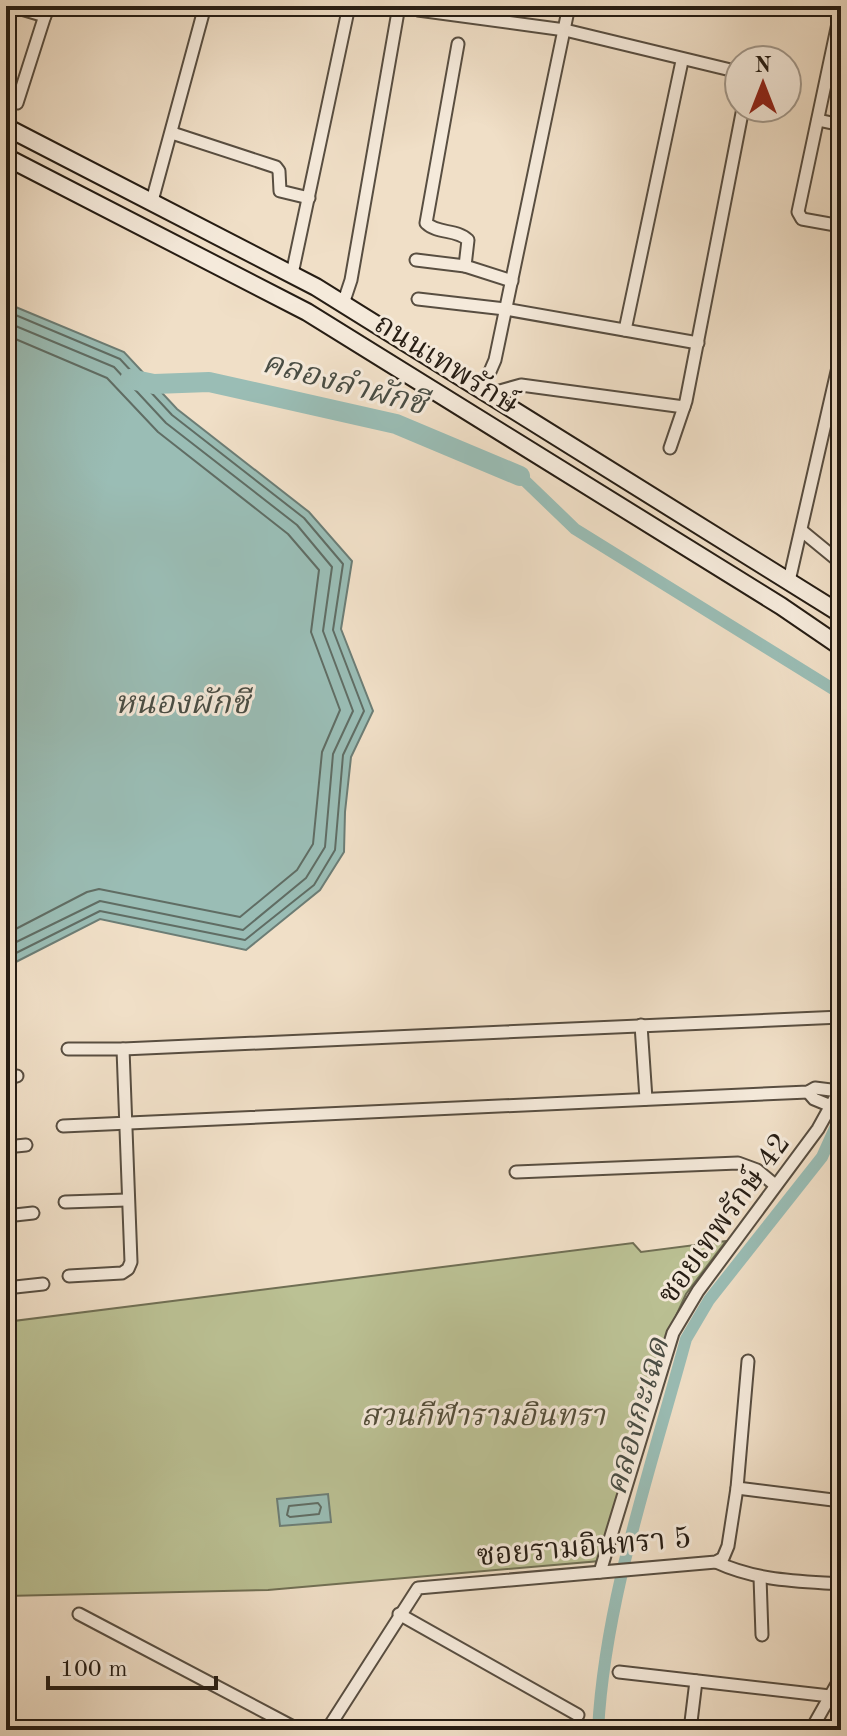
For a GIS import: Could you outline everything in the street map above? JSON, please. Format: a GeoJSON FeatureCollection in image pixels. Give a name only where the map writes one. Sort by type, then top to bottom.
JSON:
{"type":"FeatureCollection","features":[{"type":"Feature","properties":{"kind":"main road","name":"ถนนเทพรักษ์"},"geometry":{"type":"LineString","coordinates":[[6,127],[292,274],[841,614]]}},
{"type":"Feature","properties":{"kind":"main road"},"geometry":{"type":"LineString","coordinates":[[6,127],[6,141]]}},
{"type":"Feature","properties":{"kind":"main road"},"geometry":{"type":"LineString","coordinates":[[30,169],[25,162],[26,147],[39,142]]}},
{"type":"Feature","properties":{"kind":"main road","name":"ถนนเทพรักษ์"},"geometry":{"type":"LineString","coordinates":[[6,157],[307,312],[781,606],[841,647]]}},
{"type":"Feature","properties":{"kind":"street"},"geometry":{"type":"LineString","coordinates":[[11,6],[46,11],[17,103]]}},
{"type":"Feature","properties":{"kind":"street"},"geometry":{"type":"LineString","coordinates":[[152,201],[205,6]]}},
{"type":"Feature","properties":{"kind":"street"},"geometry":{"type":"LineString","coordinates":[[292,274],[349,6]]}},
{"type":"Feature","properties":{"kind":"street"},"geometry":{"type":"LineString","coordinates":[[343,304],[351,280],[399,6]]}},
{"type":"Feature","properties":{"kind":"street"},"geometry":{"type":"LineString","coordinates":[[569,6],[486,392],[521,385],[684,407]]}},
{"type":"Feature","properties":{"kind":"street"},"geometry":{"type":"LineString","coordinates":[[841,9],[798,216],[841,226]]}},
{"type":"Feature","properties":{"kind":"street"},"geometry":{"type":"LineString","coordinates":[[418,10],[565,30],[723,69]]}},
{"type":"Feature","properties":{"kind":"street"},"geometry":{"type":"LineString","coordinates":[[458,44],[426,223],[431,228],[464,236],[468,240],[465,266]]}},
{"type":"Feature","properties":{"kind":"street"},"geometry":{"type":"LineString","coordinates":[[625,330],[682,61]]}},
{"type":"Feature","properties":{"kind":"street"},"geometry":{"type":"LineString","coordinates":[[818,120],[841,125]]}},
{"type":"Feature","properties":{"kind":"street"},"geometry":{"type":"LineString","coordinates":[[670,448],[684,407],[698,343],[740,124]]}},
{"type":"Feature","properties":{"kind":"street"},"geometry":{"type":"LineString","coordinates":[[172,133],[276,167],[280,191],[309,198]]}},
{"type":"Feature","properties":{"kind":"street"},"geometry":{"type":"LineString","coordinates":[[416,260],[465,266],[512,281]]}},
{"type":"Feature","properties":{"kind":"street"},"geometry":{"type":"LineString","coordinates":[[418,299],[505,309],[698,343]]}},
{"type":"Feature","properties":{"kind":"street"},"geometry":{"type":"LineString","coordinates":[[789,581],[841,354]]}},
{"type":"Feature","properties":{"kind":"street"},"geometry":{"type":"LineString","coordinates":[[802,531],[841,563]]}},
{"type":"Feature","properties":{"kind":"street"},"geometry":{"type":"LineString","coordinates":[[68,1049],[841,1017]]}},
{"type":"Feature","properties":{"kind":"street"},"geometry":{"type":"LineString","coordinates":[[641,1025],[646,1099]]}},
{"type":"Feature","properties":{"kind":"street"},"geometry":{"type":"LineString","coordinates":[[69,1276],[122,1273],[131,1262],[123,1049]]}},
{"type":"Feature","properties":{"kind":"street"},"geometry":{"type":"LineString","coordinates":[[63,1126],[808,1092],[840,1086]]}},
{"type":"Feature","properties":{"kind":"street","name":"ซอยเทพรักษ์ 42"},"geometry":{"type":"LineString","coordinates":[[600,1572],[673,1333],[698,1291],[818,1129],[840,1086]]}},
{"type":"Feature","properties":{"kind":"street"},"geometry":{"type":"LineString","coordinates":[[808,1092],[814,1099],[831,1106]]}},
{"type":"Feature","properties":{"kind":"street"},"geometry":{"type":"LineString","coordinates":[[6,1147],[26,1145]]}},
{"type":"Feature","properties":{"kind":"street"},"geometry":{"type":"LineString","coordinates":[[516,1172],[738,1163],[757,1170],[775,1185]]}},
{"type":"Feature","properties":{"kind":"street"},"geometry":{"type":"LineString","coordinates":[[65,1202],[127,1200]]}},
{"type":"Feature","properties":{"kind":"street"},"geometry":{"type":"LineString","coordinates":[[6,1216],[33,1213]]}},
{"type":"Feature","properties":{"kind":"street"},"geometry":{"type":"LineString","coordinates":[[6,1288],[43,1284]]}},
{"type":"Feature","properties":{"kind":"street","name":"ซอยรามอินทรา 5"},"geometry":{"type":"LineString","coordinates":[[327,1730],[418,1588],[716,1562],[723,1558],[728,1546],[737,1488],[748,1361]]}},
{"type":"Feature","properties":{"kind":"street"},"geometry":{"type":"LineString","coordinates":[[737,1488],[841,1501]]}},
{"type":"Feature","properties":{"kind":"street"},"geometry":{"type":"LineString","coordinates":[[716,1562],[742,1574],[841,1584]]}},
{"type":"Feature","properties":{"kind":"street"},"geometry":{"type":"LineString","coordinates":[[760,1577],[762,1635]]}},
{"type":"Feature","properties":{"kind":"street"},"geometry":{"type":"LineString","coordinates":[[79,1614],[299,1730]]}},
{"type":"Feature","properties":{"kind":"street"},"geometry":{"type":"LineString","coordinates":[[399,1614],[578,1715]]}},
{"type":"Feature","properties":{"kind":"street"},"geometry":{"type":"LineString","coordinates":[[619,1672],[830,1696]]}},
{"type":"Feature","properties":{"kind":"street"},"geometry":{"type":"LineString","coordinates":[[811,1730],[841,1677]]}},
{"type":"Feature","properties":{"kind":"street"},"geometry":{"type":"LineString","coordinates":[[690,1730],[696,1681]]}},
{"type":"Feature","properties":{"kind":"green space","name":"สวนกีฬารามอินทรา"},"geometry":{"type":"Polygon","coordinates":[[[726,1241],[686,1294],[669,1331],[600,1561],[268,1590],[6,1596],[6,1322],[633,1243],[641,1252],[726,1241]]]}},
{"type":"Feature","properties":{"kind":"water","name":"หนองผักชี"},"geometry":{"type":"Polygon","coordinates":[[[6,303],[124,352],[177,409],[309,512],[352,561],[341,629],[373,711],[351,757],[344,852],[320,890],[246,950],[100,919],[6,967],[6,303]]]}},
{"type":"Feature","properties":{"kind":"water"},"geometry":{"type":"Polygon","coordinates":[[[328,1494],[331,1522],[280,1526],[277,1499],[328,1494]]]}},
{"type":"Feature","properties":{"kind":"waterway","name":"คลองลำผักชี"},"geometry":{"type":"LineString","coordinates":[[130,379],[154,384],[209,382],[396,424],[520,476]]}},
{"type":"Feature","properties":{"kind":"waterway","name":"คลองลำผักชี"},"geometry":{"type":"LineString","coordinates":[[520,476],[575,529],[841,694]]}},
{"type":"Feature","properties":{"kind":"waterway","name":"คลองกะเฉด"},"geometry":{"type":"LineString","coordinates":[[598,1730],[602,1681],[620,1582],[686,1339],[709,1300],[822,1157],[841,1115]]}}]}
